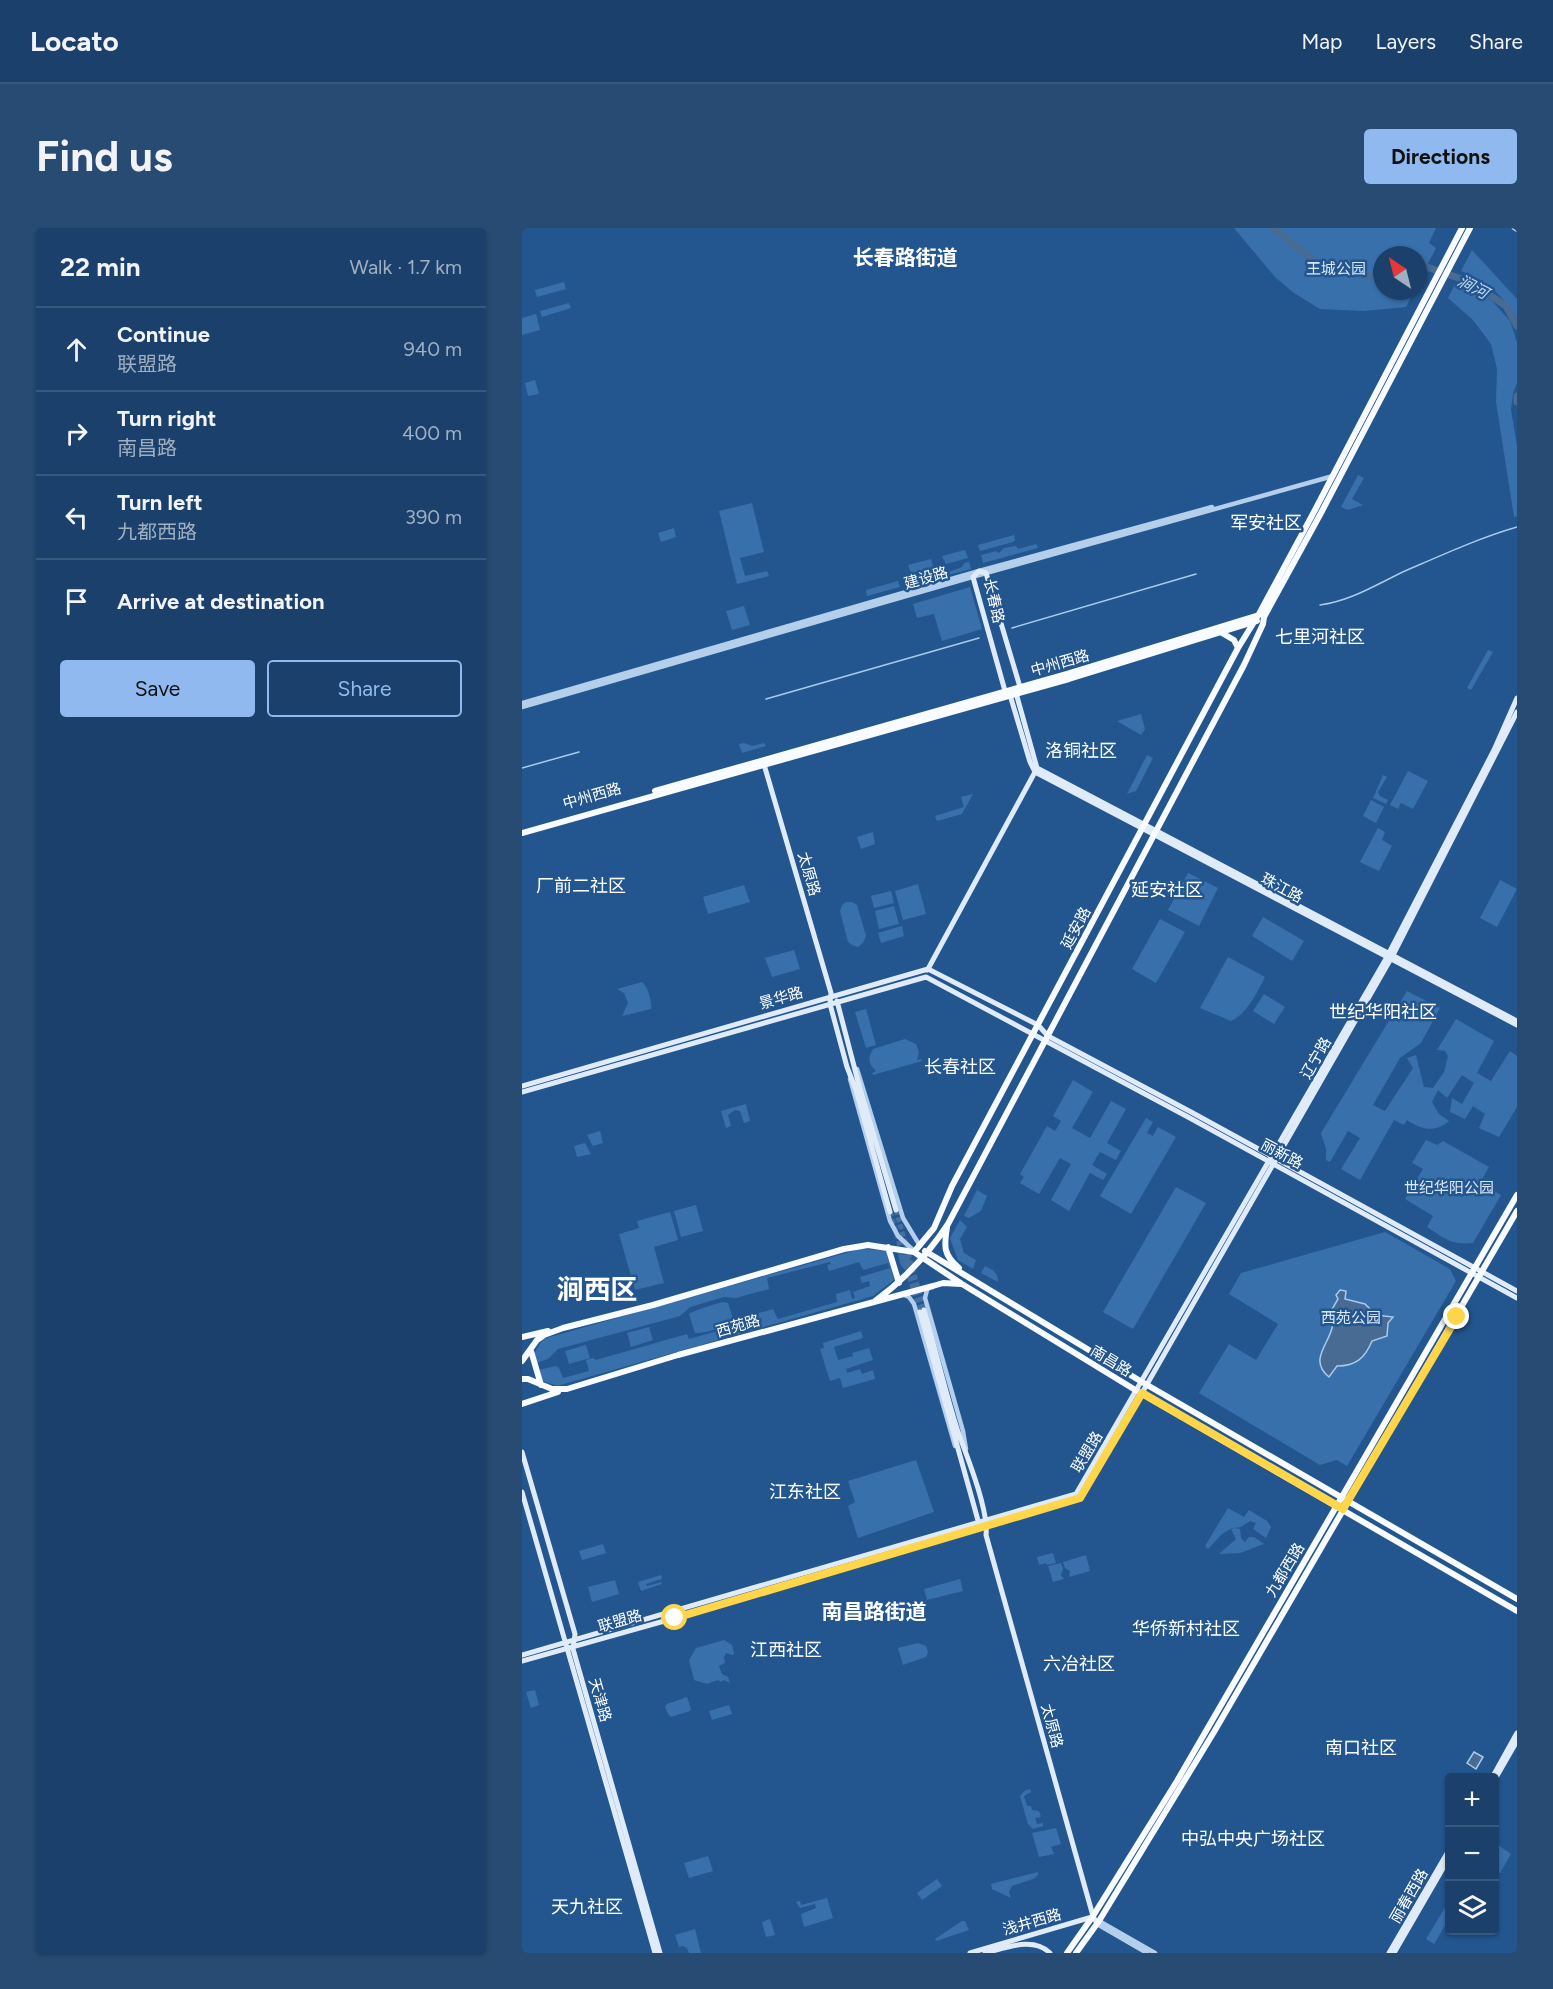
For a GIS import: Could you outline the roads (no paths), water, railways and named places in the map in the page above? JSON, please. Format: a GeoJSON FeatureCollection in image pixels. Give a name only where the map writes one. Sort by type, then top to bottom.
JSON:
{"type":"FeatureCollection","features":[{"type":"Feature","properties":{"kind":"main road"},"geometry":{"type":"LineString","coordinates":[[1260,619],[1321,513],[1334,475],[1429,300],[1457,244],[1462,228]]}},
{"type":"Feature","properties":{"kind":"main road"},"geometry":{"type":"LineString","coordinates":[[1457,244],[1470,228]]}},
{"type":"Feature","properties":{"kind":"main road","name":"长春路"},"geometry":{"type":"LineString","coordinates":[[1013,691],[973,577],[979,571],[986,573],[1030,762],[1036,770]]}},
{"type":"Feature","properties":{"kind":"main road","name":"中州西路"},"geometry":{"type":"LineString","coordinates":[[522,831],[1221,633],[1260,619]]}},
{"type":"Feature","properties":{"kind":"main road","name":"中州西路"},"geometry":{"type":"LineString","coordinates":[[1013,691],[1260,619]]}},
{"type":"Feature","properties":{"kind":"main road","name":"延安路"},"geometry":{"type":"LineString","coordinates":[[914,1252],[934,1228],[940,1211],[1238,648],[1260,619]]}},
{"type":"Feature","properties":{"kind":"main road","name":"延安路"},"geometry":{"type":"LineString","coordinates":[[874,1302],[899,1283],[925,1255],[952,1217],[1244,665],[1260,619]]}},
{"type":"Feature","properties":{"kind":"main road"},"geometry":{"type":"LineString","coordinates":[[1221,633],[1234,640],[1238,648]]}},
{"type":"Feature","properties":{"kind":"main road","name":"辽宁路"},"geometry":{"type":"LineString","coordinates":[[1390,956],[1494,750],[1517,698]]}},
{"type":"Feature","properties":{"kind":"main road","name":"辽宁路"},"geometry":{"type":"LineString","coordinates":[[1145,1383],[1390,956],[1517,712]]}},
{"type":"Feature","properties":{"kind":"main road","name":"太原路"},"geometry":{"type":"LineString","coordinates":[[763,761],[832,996]]}},
{"type":"Feature","properties":{"kind":"main road"},"geometry":{"type":"LineString","coordinates":[[1033,1035],[926,977],[928,969],[1036,770]]}},
{"type":"Feature","properties":{"kind":"main road","name":"珠江路"},"geometry":{"type":"LineString","coordinates":[[1036,770],[1517,1023]]}},
{"type":"Feature","properties":{"kind":"main road"},"geometry":{"type":"LineString","coordinates":[[928,969],[1038,1025]]}},
{"type":"Feature","properties":{"kind":"main road","name":"景华路"},"geometry":{"type":"LineString","coordinates":[[522,1086],[928,969]]}},
{"type":"Feature","properties":{"kind":"main road","name":"景华路"},"geometry":{"type":"LineString","coordinates":[[522,1092],[926,977]]}},
{"type":"Feature","properties":{"kind":"main road"},"geometry":{"type":"LineString","coordinates":[[832,996],[839,1002],[893,1211],[847,1067],[830,1004],[832,996]]}},
{"type":"Feature","properties":{"kind":"main road","name":"丽新路"},"geometry":{"type":"LineString","coordinates":[[1038,1025],[1047,1038]]}},
{"type":"Feature","properties":{"kind":"main road","name":"丽新路"},"geometry":{"type":"LineString","coordinates":[[1033,1035],[1047,1038],[1517,1291]]}},
{"type":"Feature","properties":{"kind":"main road","name":"九都西路"},"geometry":{"type":"LineString","coordinates":[[1478,1271],[1517,1195]]}},
{"type":"Feature","properties":{"kind":"main road"},"geometry":{"type":"LineString","coordinates":[[940,1211],[942,1219],[948,1220],[952,1217]]}},
{"type":"Feature","properties":{"kind":"main road","name":"九都西路"},"geometry":{"type":"LineString","coordinates":[[1076,1953],[1478,1271],[1517,1211]]}},
{"type":"Feature","properties":{"kind":"main road"},"geometry":{"type":"LineString","coordinates":[[948,1224],[945,1250],[950,1259],[969,1276]]}},
{"type":"Feature","properties":{"kind":"main road"},"geometry":{"type":"LineString","coordinates":[[522,1337],[653,1305],[844,1249],[868,1245],[914,1252]]}},
{"type":"Feature","properties":{"kind":"main road","name":"南昌路"},"geometry":{"type":"LineString","coordinates":[[920,1246],[925,1255],[964,1285],[1140,1392],[1517,1611]]}},
{"type":"Feature","properties":{"kind":"main road"},"geometry":{"type":"LineString","coordinates":[[888,1247],[899,1283]]}},
{"type":"Feature","properties":{"kind":"main road","name":"南昌路"},"geometry":{"type":"LineString","coordinates":[[914,1252],[969,1276],[1145,1383],[1517,1599]]}},
{"type":"Feature","properties":{"kind":"main road","name":"丽新路"},"geometry":{"type":"LineString","coordinates":[[1478,1271],[1517,1298]]}},
{"type":"Feature","properties":{"kind":"main road"},"geometry":{"type":"LineString","coordinates":[[964,1285],[961,1282],[962,1276],[969,1276]]}},
{"type":"Feature","properties":{"kind":"main road","name":"西苑路"},"geometry":{"type":"LineString","coordinates":[[522,1379],[528,1379],[552,1389],[567,1389],[689,1352],[901,1294],[943,1283],[964,1285]]}},
{"type":"Feature","properties":{"kind":"main road","name":"太原路"},"geometry":{"type":"LineString","coordinates":[[986,1535],[979,1525],[922,1311],[968,1457],[986,1523],[986,1535],[1097,1920]]}},
{"type":"Feature","properties":{"kind":"main road"},"geometry":{"type":"LineString","coordinates":[[522,1361],[537,1340],[563,1328]]}},
{"type":"Feature","properties":{"kind":"main road"},"geometry":{"type":"LineString","coordinates":[[531,1351],[541,1385]]}},
{"type":"Feature","properties":{"kind":"main road","name":"联盟路"},"geometry":{"type":"LineString","coordinates":[[522,1661],[570,1644],[979,1525],[1080,1498],[1145,1383]]}},
{"type":"Feature","properties":{"kind":"main road"},"geometry":{"type":"LineString","coordinates":[[522,1404],[567,1389]]}},
{"type":"Feature","properties":{"kind":"main road","name":"天津路"},"geometry":{"type":"LineString","coordinates":[[522,1452],[575,1634],[570,1644],[655,1953]]}},
{"type":"Feature","properties":{"kind":"main road","name":"天津路"},"geometry":{"type":"LineString","coordinates":[[522,1492],[570,1644],[660,1953]]}},
{"type":"Feature","properties":{"kind":"main road"},"geometry":{"type":"LineString","coordinates":[[1460,1578],[1459,1570],[1466,1569]]}},
{"type":"Feature","properties":{"kind":"main road","name":"联盟路"},"geometry":{"type":"LineString","coordinates":[[522,1655],[570,1644]]}},
{"type":"Feature","properties":{"kind":"main road"},"geometry":{"type":"LineString","coordinates":[[1495,1773],[1517,1733]]}},
{"type":"Feature","properties":{"kind":"main road"},"geometry":{"type":"LineString","coordinates":[[1499,1773],[1517,1742]]}},
{"type":"Feature","properties":{"kind":"main road","name":"丽春西路"},"geometry":{"type":"LineString","coordinates":[[1391,1953],[1445,1857]]}},
{"type":"Feature","properties":{"kind":"main road","name":"丽春西路"},"geometry":{"type":"LineString","coordinates":[[1391,1953],[1445,1865]]}},
{"type":"Feature","properties":{"kind":"main road","name":"九都西路"},"geometry":{"type":"LineString","coordinates":[[1067,1953],[1097,1920]]}},
{"type":"Feature","properties":{"kind":"main road","name":"浅井西路"},"geometry":{"type":"LineString","coordinates":[[970,1953],[1097,1920]]}},
{"type":"Feature","properties":{"kind":"main road","name":"浅井西路"},"geometry":{"type":"LineString","coordinates":[[985,1953],[1024,1944],[1044,1947],[1050,1953]]}},
{"type":"Feature","properties":{"kind":"street","name":"建设路"},"geometry":{"type":"LineString","coordinates":[[522,705],[979,571],[1334,475]]}},
{"type":"Feature","properties":{"kind":"street","name":"建设路"},"geometry":{"type":"LineString","coordinates":[[522,705],[1334,475]]}},
{"type":"Feature","properties":{"kind":"street"},"geometry":{"type":"LineString","coordinates":[[855,1065],[903,1218],[920,1246]]}},
{"type":"Feature","properties":{"kind":"street"},"geometry":{"type":"LineString","coordinates":[[847,1067],[890,1221],[900,1238],[914,1252]]}},
{"type":"Feature","properties":{"kind":"street","name":"太原路"},"geometry":{"type":"LineString","coordinates":[[933,1286],[927,1290],[925,1298],[963,1431],[968,1457]]}},
{"type":"Feature","properties":{"kind":"street","name":"太原路"},"geometry":{"type":"LineString","coordinates":[[901,1294],[909,1297],[914,1304],[950,1433],[961,1460]]}},
{"type":"Feature","properties":{"kind":"street"},"geometry":{"type":"LineString","coordinates":[[1097,1920],[1148,1953]]}},
{"type":"Feature","properties":{"kind":"street"},"geometry":{"type":"LineString","coordinates":[[1097,1920],[1155,1953]]}},
{"type":"Feature","properties":{"kind":"waterway","name":"涧河"},"geometry":{"type":"LineString","coordinates":[[1273,228],[1322,267],[1373,277]]}},
{"type":"Feature","properties":{"kind":"waterway","name":"涧河"},"geometry":{"type":"LineString","coordinates":[[1427,267],[1470,282],[1506,306],[1517,326]]}},
{"type":"Feature","properties":{"kind":"waterway","name":"涧河"},"geometry":{"type":"LineString","coordinates":[[1517,396],[1517,402]]}},
{"type":"Feature","properties":{"kind":"waterway"},"geometry":{"type":"LineString","coordinates":[[1320,605],[1353,596],[1447,553],[1517,527]]}},
{"type":"Feature","properties":{"kind":"waterway"},"geometry":{"type":"LineString","coordinates":[[1012,628],[1196,574]]}},
{"type":"Feature","properties":{"kind":"waterway"},"geometry":{"type":"LineString","coordinates":[[766,699],[979,638]]}},
{"type":"Feature","properties":{"kind":"waterway"},"geometry":{"type":"LineString","coordinates":[[522,768],[579,752]]}},
{"type":"Feature","properties":{"kind":"tunnel"},"geometry":{"type":"LineString","coordinates":[[896,1210],[924,1310]]}},
{"type":"Feature","properties":{"kind":"tunnel"},"geometry":{"type":"LineString","coordinates":[[890,1212],[920,1312]]}},
{"type":"Feature","properties":{"kind":"district","name":"长春路街道"},"geometry":{"type":"Point","coordinates":[905,257]}},
{"type":"Feature","properties":{"kind":"district","name":"军安社区"},"geometry":{"type":"Point","coordinates":[1266,523]}},
{"type":"Feature","properties":{"kind":"district","name":"七里河社区"},"geometry":{"type":"Point","coordinates":[1320,637]}},
{"type":"Feature","properties":{"kind":"district","name":"洛铜社区"},"geometry":{"type":"Point","coordinates":[1081,751]}},
{"type":"Feature","properties":{"kind":"district","name":"厂前二社区"},"geometry":{"type":"Point","coordinates":[581,886]}},
{"type":"Feature","properties":{"kind":"district","name":"延安社区"},"geometry":{"type":"Point","coordinates":[1167,890]}},
{"type":"Feature","properties":{"kind":"district","name":"世纪华阳社区"},"geometry":{"type":"Point","coordinates":[1383,1012]}},
{"type":"Feature","properties":{"kind":"district","name":"长春社区"},"geometry":{"type":"Point","coordinates":[960,1067]}},
{"type":"Feature","properties":{"kind":"district","name":"涧西区"},"geometry":{"type":"Point","coordinates":[597,1289]}},
{"type":"Feature","properties":{"kind":"district","name":"江东社区"},"geometry":{"type":"Point","coordinates":[805,1492]}},
{"type":"Feature","properties":{"kind":"district","name":"南昌路街道"},"geometry":{"type":"Point","coordinates":[874,1611]}},
{"type":"Feature","properties":{"kind":"district","name":"华侨新村社区"},"geometry":{"type":"Point","coordinates":[1186,1629]}},
{"type":"Feature","properties":{"kind":"district","name":"江西社区"},"geometry":{"type":"Point","coordinates":[786,1650]}},
{"type":"Feature","properties":{"kind":"district","name":"六冶社区"},"geometry":{"type":"Point","coordinates":[1079,1664]}},
{"type":"Feature","properties":{"kind":"district","name":"南口社区"},"geometry":{"type":"Point","coordinates":[1361,1748]}},
{"type":"Feature","properties":{"kind":"district","name":"中弘中央广场社区"},"geometry":{"type":"Point","coordinates":[1253,1839]}},
{"type":"Feature","properties":{"kind":"district","name":"天九社区"},"geometry":{"type":"Point","coordinates":[587,1907]}},
{"type":"Feature","properties":{"kind":"park label","name":"王城公园"},"geometry":{"type":"Point","coordinates":[1336,269]}},
{"type":"Feature","properties":{"kind":"park label","name":"世纪华阳公园"},"geometry":{"type":"Point","coordinates":[1449,1188]}},
{"type":"Feature","properties":{"kind":"park label","name":"西苑公园"},"geometry":{"type":"Point","coordinates":[1351,1318]}}]}
